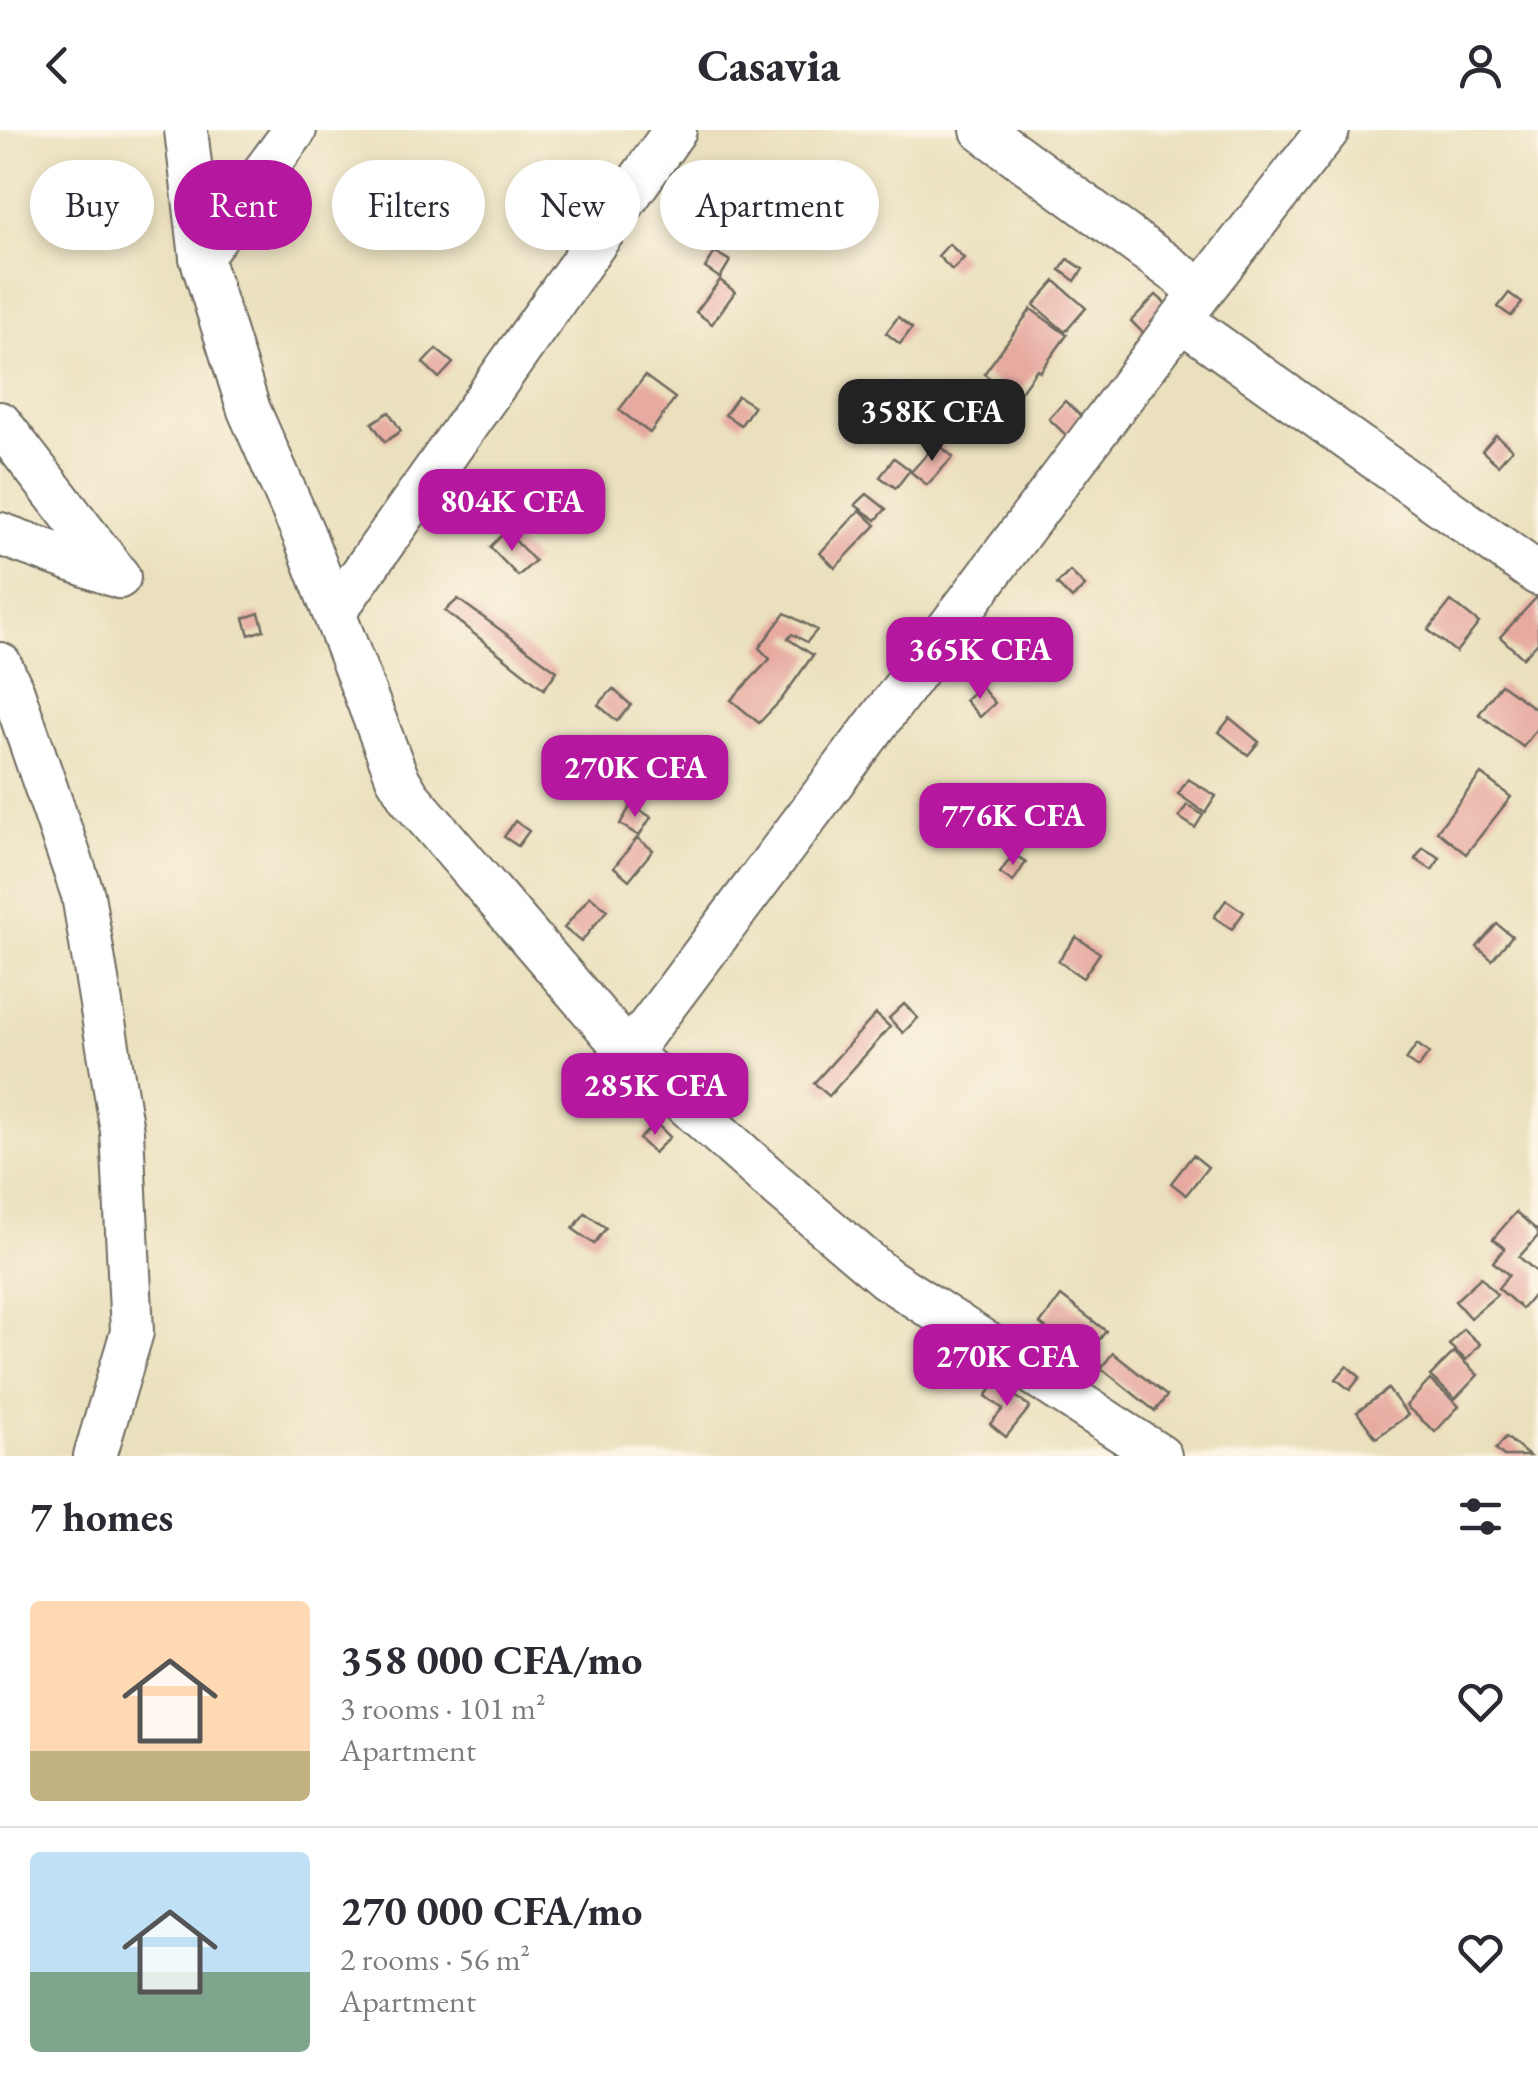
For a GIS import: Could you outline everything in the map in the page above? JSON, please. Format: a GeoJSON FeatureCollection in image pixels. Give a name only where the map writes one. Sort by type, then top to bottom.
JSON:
{"type":"FeatureCollection","features":[{"type":"Feature","properties":{"kind":"street"},"geometry":{"type":"LineString","coordinates":[[186,130],[201,257],[250,410],[397,777],[409,797],[629,1053],[886,1278],[1160,1456]]}},
{"type":"Feature","properties":{"kind":"street"},"geometry":{"type":"LineString","coordinates":[[201,257],[296,130]]}},
{"type":"Feature","properties":{"kind":"street"},"geometry":{"type":"LineString","coordinates":[[334,612],[674,130]]}},
{"type":"Feature","properties":{"kind":"street"},"geometry":{"type":"LineString","coordinates":[[982,130],[1191,306],[1538,574]]}},
{"type":"Feature","properties":{"kind":"street"},"geometry":{"type":"LineString","coordinates":[[629,1053],[1328,130]]}},
{"type":"Feature","properties":{"kind":"street"},"geometry":{"type":"LineString","coordinates":[[0,423],[119,577],[0,534]]}},
{"type":"Feature","properties":{"kind":"street"},"geometry":{"type":"LineString","coordinates":[[0,664],[83,895],[122,1132],[132,1332],[95,1456]]}},
{"type":"Feature","properties":{"kind":"building"},"geometry":{"type":"Polygon","coordinates":[[[949,244],[964,258],[952,270],[938,256],[949,244]]]}},
{"type":"Feature","properties":{"kind":"building"},"geometry":{"type":"Polygon","coordinates":[[[715,252],[730,261],[720,278],[705,268],[715,252]]]}},
{"type":"Feature","properties":{"kind":"building"},"geometry":{"type":"Polygon","coordinates":[[[1068,259],[1083,269],[1075,281],[1060,270],[1068,259]]]}},
{"type":"Feature","properties":{"kind":"building"},"geometry":{"type":"Polygon","coordinates":[[[720,280],[735,292],[712,324],[696,312],[720,280]]]}},
{"type":"Feature","properties":{"kind":"building"},"geometry":{"type":"Polygon","coordinates":[[[1055,281],[1086,308],[1065,332],[1034,305],[1055,281]]]}},
{"type":"Feature","properties":{"kind":"building"},"geometry":{"type":"Polygon","coordinates":[[[1509,293],[1522,303],[1511,316],[1498,307],[1509,293]]]}},
{"type":"Feature","properties":{"kind":"building"},"geometry":{"type":"Polygon","coordinates":[[[1156,295],[1170,307],[1144,334],[1131,321],[1156,295]]]}},
{"type":"Feature","properties":{"kind":"building"},"geometry":{"type":"Polygon","coordinates":[[[1031,309],[1067,335],[1017,397],[984,374],[1031,309]]]}},
{"type":"Feature","properties":{"kind":"building"},"geometry":{"type":"Polygon","coordinates":[[[898,317],[912,328],[900,344],[886,333],[898,317]]]}},
{"type":"Feature","properties":{"kind":"building"},"geometry":{"type":"Polygon","coordinates":[[[436,349],[453,363],[439,378],[423,363],[436,349]]]}},
{"type":"Feature","properties":{"kind":"building"},"geometry":{"type":"Polygon","coordinates":[[[645,376],[675,398],[650,433],[619,410],[645,376]]]}},
{"type":"Feature","properties":{"kind":"building"},"geometry":{"type":"Polygon","coordinates":[[[738,396],[754,406],[741,425],[725,415],[738,396]]]}},
{"type":"Feature","properties":{"kind":"building"},"geometry":{"type":"Polygon","coordinates":[[[1065,401],[1084,419],[1068,437],[1049,419],[1065,401]]]}},
{"type":"Feature","properties":{"kind":"building"},"geometry":{"type":"Polygon","coordinates":[[[389,412],[401,431],[385,442],[372,423],[389,412]]]}},
{"type":"Feature","properties":{"kind":"building"},"geometry":{"type":"Polygon","coordinates":[[[1496,435],[1512,449],[1498,465],[1482,451],[1496,435]]]}},
{"type":"Feature","properties":{"kind":"building"},"geometry":{"type":"Polygon","coordinates":[[[937,443],[953,457],[927,485],[911,472],[937,443]]]}},
{"type":"Feature","properties":{"kind":"building"},"geometry":{"type":"Polygon","coordinates":[[[894,458],[910,470],[896,488],[880,477],[894,458]]]}},
{"type":"Feature","properties":{"kind":"building"},"geometry":{"type":"Polygon","coordinates":[[[867,494],[886,509],[876,520],[855,505],[867,494]]]}},
{"type":"Feature","properties":{"kind":"building"},"geometry":{"type":"Polygon","coordinates":[[[860,510],[876,525],[835,568],[820,553],[860,510]]]}},
{"type":"Feature","properties":{"kind":"building"},"geometry":{"type":"Polygon","coordinates":[[[506,531],[535,561],[518,576],[490,547],[506,531]]]}},
{"type":"Feature","properties":{"kind":"building"},"geometry":{"type":"Polygon","coordinates":[[[1070,571],[1085,586],[1072,599],[1057,584],[1070,571]]]}},
{"type":"Feature","properties":{"kind":"building"},"geometry":{"type":"Polygon","coordinates":[[[1538,596],[1538,642],[1523,658],[1500,637],[1538,596]]]}},
{"type":"Feature","properties":{"kind":"building"},"geometry":{"type":"Polygon","coordinates":[[[458,599],[557,671],[544,689],[445,611],[458,599]]]}},
{"type":"Feature","properties":{"kind":"building"},"geometry":{"type":"Polygon","coordinates":[[[1451,601],[1479,623],[1456,652],[1428,630],[1451,601]]]}},
{"type":"Feature","properties":{"kind":"building"},"geometry":{"type":"Polygon","coordinates":[[[259,613],[264,630],[249,635],[244,618],[259,613]]]}},
{"type":"Feature","properties":{"kind":"building"},"geometry":{"type":"Polygon","coordinates":[[[785,613],[817,630],[807,642],[792,634],[788,639],[813,655],[759,723],[731,700],[770,659],[759,648],[785,613]]]}},
{"type":"Feature","properties":{"kind":"building"},"geometry":{"type":"Polygon","coordinates":[[[1501,684],[1538,711],[1538,727],[1523,747],[1479,714],[1501,684]]]}},
{"type":"Feature","properties":{"kind":"building"},"geometry":{"type":"Polygon","coordinates":[[[980,686],[995,703],[980,717],[965,700],[980,686]]]}},
{"type":"Feature","properties":{"kind":"building"},"geometry":{"type":"Polygon","coordinates":[[[613,689],[631,705],[617,721],[598,705],[613,689]]]}},
{"type":"Feature","properties":{"kind":"building"},"geometry":{"type":"Polygon","coordinates":[[[1230,718],[1259,742],[1248,755],[1219,732],[1230,718]]]}},
{"type":"Feature","properties":{"kind":"building"},"geometry":{"type":"Polygon","coordinates":[[[1481,774],[1511,797],[1466,854],[1437,831],[1481,774]]]}},
{"type":"Feature","properties":{"kind":"building"},"geometry":{"type":"Polygon","coordinates":[[[1188,779],[1216,796],[1205,813],[1178,794],[1188,779]]]}},
{"type":"Feature","properties":{"kind":"building"},"geometry":{"type":"Polygon","coordinates":[[[631,805],[651,817],[639,836],[620,824],[631,805]]]}},
{"type":"Feature","properties":{"kind":"building"},"geometry":{"type":"Polygon","coordinates":[[[1187,805],[1203,815],[1195,828],[1179,817],[1187,805]]]}},
{"type":"Feature","properties":{"kind":"building"},"geometry":{"type":"Polygon","coordinates":[[[515,821],[529,831],[518,846],[504,837],[515,821]]]}},
{"type":"Feature","properties":{"kind":"building"},"geometry":{"type":"Polygon","coordinates":[[[637,838],[653,850],[629,880],[614,867],[637,838]]]}},
{"type":"Feature","properties":{"kind":"building"},"geometry":{"type":"Polygon","coordinates":[[[1423,848],[1440,858],[1432,870],[1415,859],[1423,848]]]}},
{"type":"Feature","properties":{"kind":"building"},"geometry":{"type":"Polygon","coordinates":[[[1013,854],[1026,862],[1013,882],[1000,873],[1013,854]]]}},
{"type":"Feature","properties":{"kind":"building"},"geometry":{"type":"Polygon","coordinates":[[[590,896],[607,910],[581,942],[564,928],[590,896]]]}},
{"type":"Feature","properties":{"kind":"building"},"geometry":{"type":"Polygon","coordinates":[[[1226,900],[1244,912],[1232,929],[1214,917],[1226,900]]]}},
{"type":"Feature","properties":{"kind":"building"},"geometry":{"type":"Polygon","coordinates":[[[1497,924],[1512,936],[1492,960],[1477,947],[1497,924]]]}},
{"type":"Feature","properties":{"kind":"building"},"geometry":{"type":"Polygon","coordinates":[[[1076,937],[1100,953],[1083,978],[1058,961],[1076,937]]]}},
{"type":"Feature","properties":{"kind":"building"},"geometry":{"type":"Polygon","coordinates":[[[904,1004],[918,1018],[903,1033],[889,1018],[904,1004]]]}},
{"type":"Feature","properties":{"kind":"building"},"geometry":{"type":"Polygon","coordinates":[[[876,1014],[890,1027],[829,1096],[814,1083],[876,1014]]]}},
{"type":"Feature","properties":{"kind":"building"},"geometry":{"type":"Polygon","coordinates":[[[1417,1044],[1429,1053],[1418,1068],[1406,1060],[1417,1044]]]}},
{"type":"Feature","properties":{"kind":"building"},"geometry":{"type":"Polygon","coordinates":[[[656,1123],[670,1137],[654,1153],[639,1139],[656,1123]]]}},
{"type":"Feature","properties":{"kind":"building"},"geometry":{"type":"Polygon","coordinates":[[[1193,1155],[1208,1167],[1186,1195],[1171,1183],[1193,1155]]]}},
{"type":"Feature","properties":{"kind":"building"},"geometry":{"type":"Polygon","coordinates":[[[1516,1212],[1538,1231],[1519,1257],[1538,1273],[1538,1290],[1522,1309],[1498,1288],[1509,1275],[1493,1262],[1505,1248],[1493,1239],[1516,1212]]]}},
{"type":"Feature","properties":{"kind":"building"},"geometry":{"type":"Polygon","coordinates":[[[585,1213],[606,1228],[594,1244],[573,1229],[585,1213]]]}},
{"type":"Feature","properties":{"kind":"building"},"geometry":{"type":"Polygon","coordinates":[[[1481,1277],[1497,1295],[1470,1318],[1455,1301],[1481,1277]]]}},
{"type":"Feature","properties":{"kind":"building"},"geometry":{"type":"Polygon","coordinates":[[[1061,1296],[1106,1331],[1085,1358],[1040,1324],[1061,1296]]]}},
{"type":"Feature","properties":{"kind":"building"},"geometry":{"type":"Polygon","coordinates":[[[1463,1329],[1480,1344],[1466,1360],[1449,1345],[1463,1329]]]}},
{"type":"Feature","properties":{"kind":"building"},"geometry":{"type":"Polygon","coordinates":[[[1454,1352],[1478,1375],[1455,1399],[1430,1376],[1454,1352]]]}},
{"type":"Feature","properties":{"kind":"building"},"geometry":{"type":"Polygon","coordinates":[[[1113,1353],[1167,1396],[1155,1411],[1101,1368],[1113,1353]]]}},
{"type":"Feature","properties":{"kind":"building"},"geometry":{"type":"Polygon","coordinates":[[[1347,1366],[1360,1377],[1350,1390],[1336,1379],[1347,1366]]]}},
{"type":"Feature","properties":{"kind":"building"},"geometry":{"type":"Polygon","coordinates":[[[1430,1380],[1459,1406],[1435,1432],[1406,1406],[1430,1380]]]}},
{"type":"Feature","properties":{"kind":"building"},"geometry":{"type":"Polygon","coordinates":[[[997,1382],[1030,1407],[1006,1437],[990,1424],[1003,1409],[986,1396],[997,1382]]]}},
{"type":"Feature","properties":{"kind":"building"},"geometry":{"type":"Polygon","coordinates":[[[1388,1389],[1408,1415],[1376,1438],[1357,1412],[1388,1389]]]}},
{"type":"Feature","properties":{"kind":"building"},"geometry":{"type":"Polygon","coordinates":[[[1506,1437],[1529,1456],[1504,1456],[1496,1449],[1506,1437]]]}}]}
